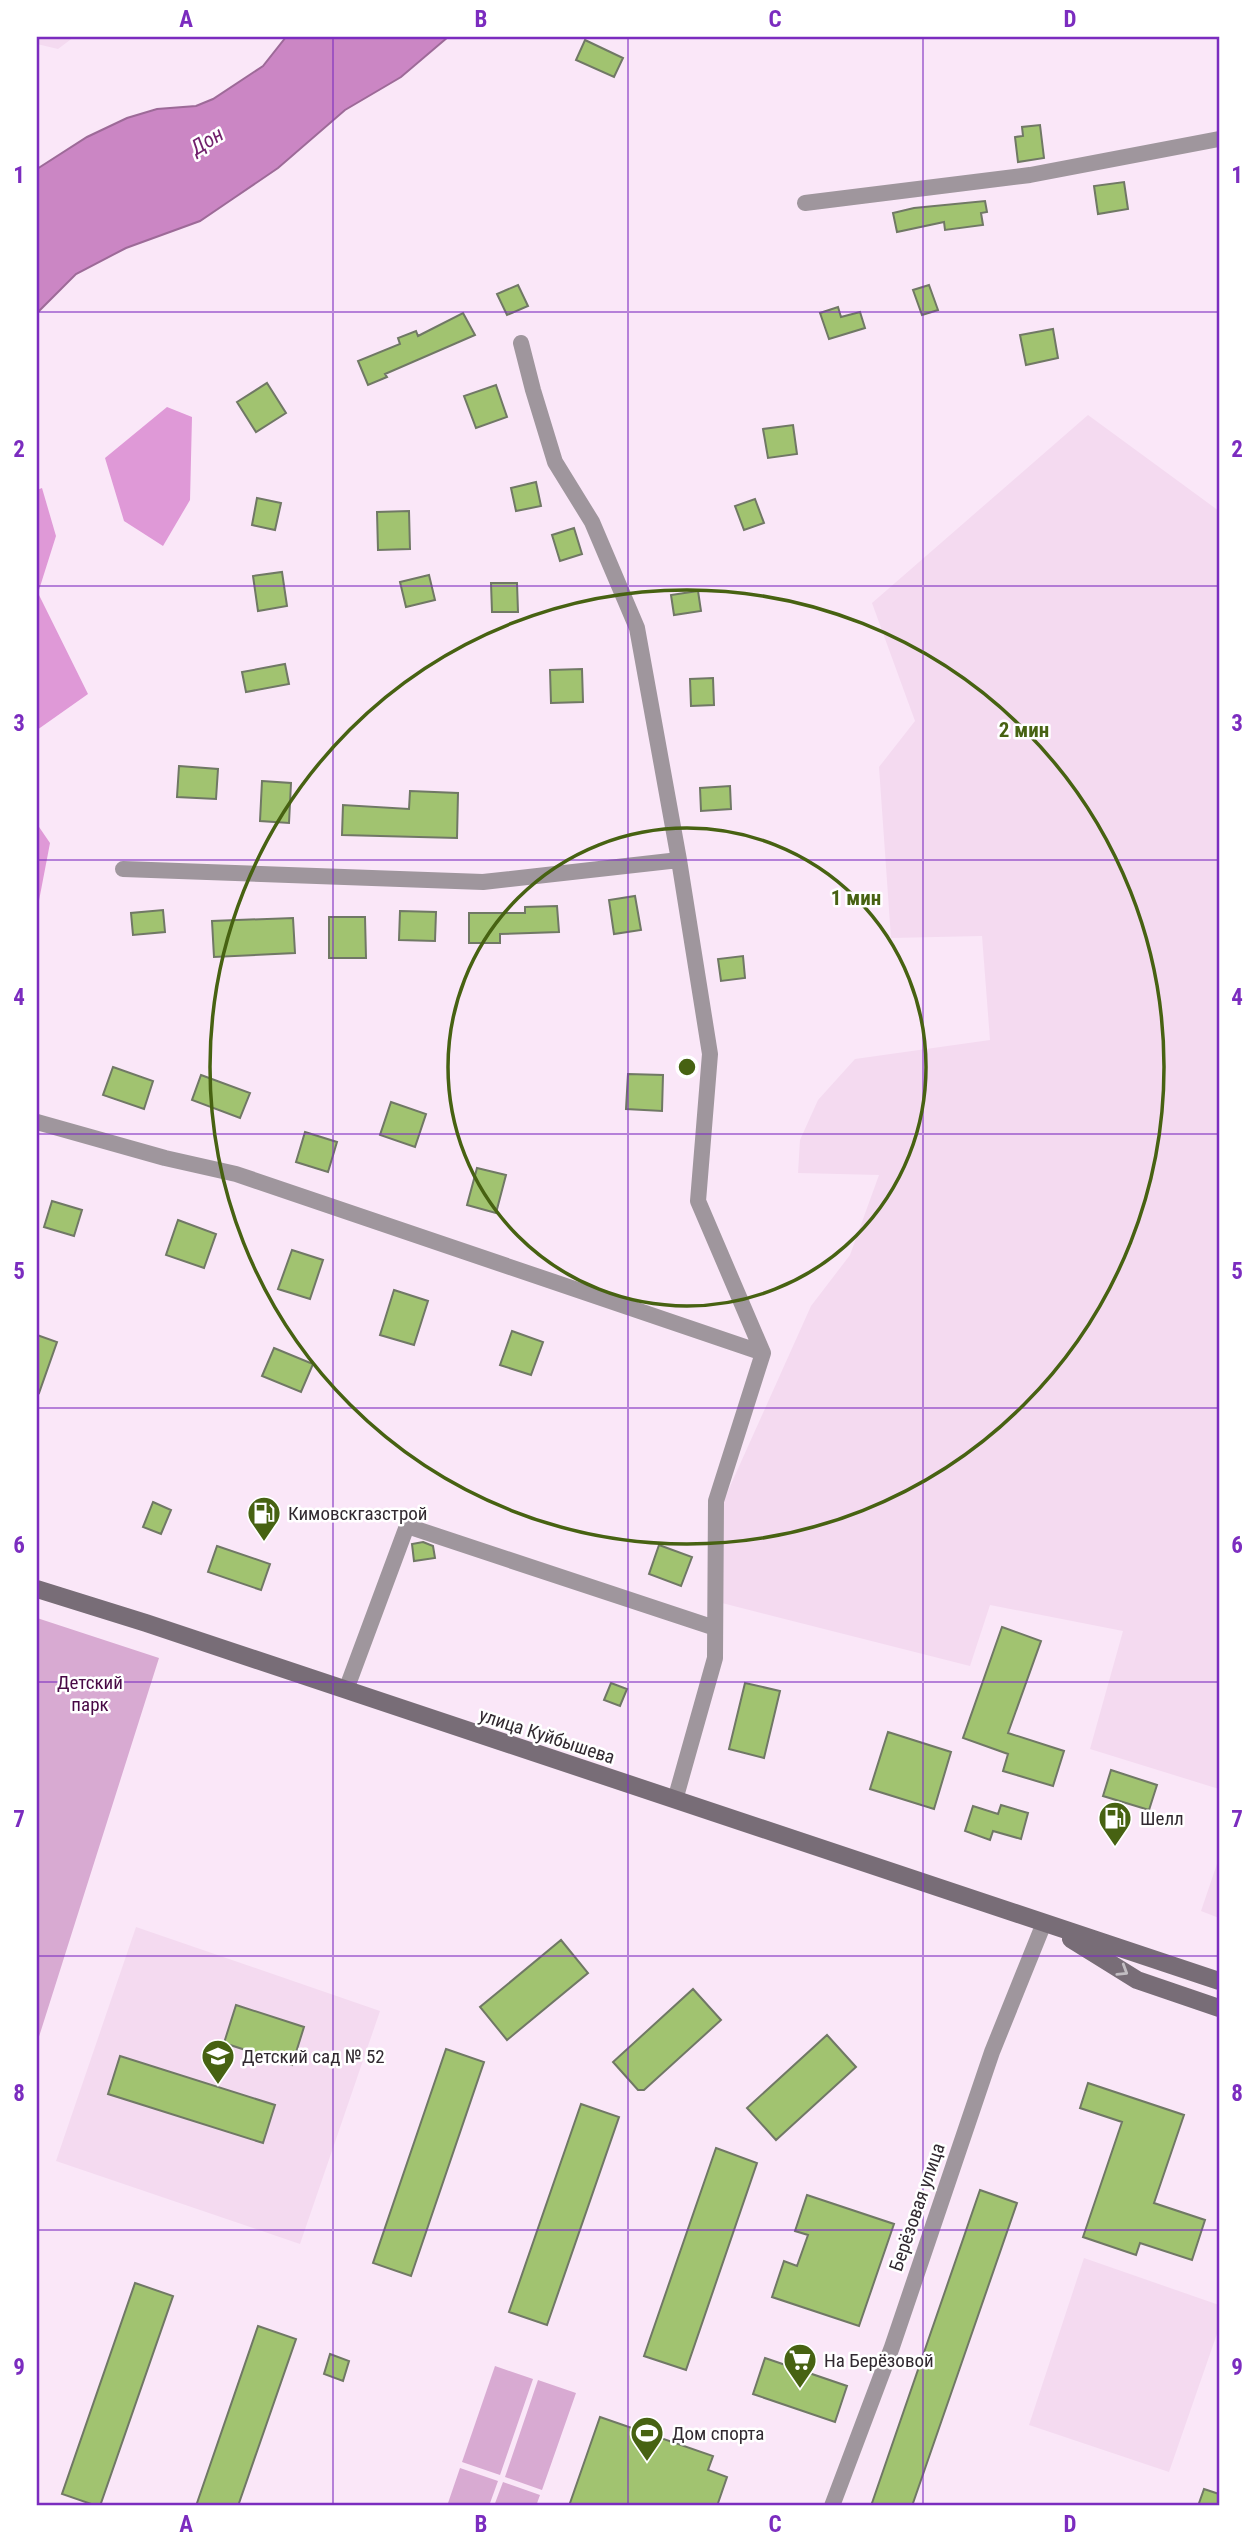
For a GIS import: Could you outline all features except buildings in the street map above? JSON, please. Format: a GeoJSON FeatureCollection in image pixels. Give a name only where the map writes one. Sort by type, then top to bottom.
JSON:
{"type":"FeatureCollection","features":[{"type":"Feature","properties":{"kind":"main road","name":"улица Куйбышева"},"geometry":{"type":"LineString","coordinates":[[37,1589],[1044,1923]]}},
{"type":"Feature","properties":{"kind":"main road"},"geometry":{"type":"LineString","coordinates":[[1044,1923],[1219,1981]]}},
{"type":"Feature","properties":{"kind":"main road"},"geometry":{"type":"LineString","coordinates":[[1044,1923],[1137,1980],[1219,2008]]}},
{"type":"Feature","properties":{"kind":"street"},"geometry":{"type":"LineString","coordinates":[[804,203],[1030,175],[1219,139]]}},
{"type":"Feature","properties":{"kind":"street"},"geometry":{"type":"LineString","coordinates":[[521,343],[555,462],[592,522],[637,628],[679,860],[710,1054],[698,1201],[762,1353],[716,1501],[715,1658],[675,1800]]}},
{"type":"Feature","properties":{"kind":"street"},"geometry":{"type":"LineString","coordinates":[[123,869],[483,882],[679,860]]}},
{"type":"Feature","properties":{"kind":"street"},"geometry":{"type":"LineString","coordinates":[[37,1122],[165,1158],[236,1174],[762,1353]]}},
{"type":"Feature","properties":{"kind":"street"},"geometry":{"type":"LineString","coordinates":[[346,1690],[407,1526],[715,1628]]}},
{"type":"Feature","properties":{"kind":"street","name":"Берёзовая улица"},"geometry":{"type":"LineString","coordinates":[[832,2506],[891,2347],[992,2052],[1044,1923]]}},
{"type":"Feature","properties":{"kind":"shaded area"},"geometry":{"type":"Polygon","coordinates":[[[37,37],[74,37],[58,49],[37,44],[37,37]]]}},
{"type":"Feature","properties":{"kind":"shaded area"},"geometry":{"type":"Polygon","coordinates":[[[167,407],[192,417],[190,500],[163,546],[124,521],[105,458],[167,407]]]}},
{"type":"Feature","properties":{"kind":"shaded area"},"geometry":{"type":"Polygon","coordinates":[[[1088,415],[1219,511],[1219,1789],[1090,1749],[1123,1631],[990,1605],[970,1666],[722,1603],[723,1502],[811,1306],[850,1255],[879,1175],[798,1173],[800,1140],[818,1100],[855,1059],[990,1040],[982,936],[891,938],[879,767],[915,721],[872,603],[1088,415]]]}},
{"type":"Feature","properties":{"kind":"shaded area"},"geometry":{"type":"Polygon","coordinates":[[[42,488],[56,536],[38,593],[88,694],[37,730],[37,490],[42,488]]]}},
{"type":"Feature","properties":{"kind":"shaded area"},"geometry":{"type":"Polygon","coordinates":[[[37,824],[50,843],[37,911],[37,824]]]}},
{"type":"Feature","properties":{"kind":"shaded area"},"geometry":{"type":"Polygon","coordinates":[[[1219,1858],[1219,1918],[1201,1911],[1219,1858]]]}},
{"type":"Feature","properties":{"kind":"shaded area","name":"Детский сад № 52"},"geometry":{"type":"Polygon","coordinates":[[[136,1927],[380,2011],[300,2244],[56,2161],[136,1927]]]}},
{"type":"Feature","properties":{"kind":"shaded area"},"geometry":{"type":"Polygon","coordinates":[[[1084,2258],[1219,2305],[1219,2328],[1169,2472],[1029,2425],[1084,2258]]]}},
{"type":"Feature","properties":{"kind":"green space","name":"Детский парк"},"geometry":{"type":"Polygon","coordinates":[[[37,1618],[159,1658],[37,2043],[37,1618]]]}},
{"type":"Feature","properties":{"kind":"green space"},"geometry":{"type":"Polygon","coordinates":[[[495,2366],[533,2379],[500,2475],[462,2462],[495,2366]]]}},
{"type":"Feature","properties":{"kind":"green space"},"geometry":{"type":"Polygon","coordinates":[[[538,2380],[576,2393],[542,2490],[505,2477],[538,2380]]]}},
{"type":"Feature","properties":{"kind":"green space"},"geometry":{"type":"Polygon","coordinates":[[[460,2468],[498,2481],[489,2506],[447,2506],[460,2468]]]}},
{"type":"Feature","properties":{"kind":"green space"},"geometry":{"type":"Polygon","coordinates":[[[503,2482],[540,2495],[536,2506],[494,2506],[503,2482]]]}},
{"type":"Feature","properties":{"kind":"water","name":"Дон"},"geometry":{"type":"Polygon","coordinates":[[[286,37],[448,37],[401,77],[345,110],[278,168],[200,221],[126,248],[76,274],[37,313],[37,169],[87,137],[127,118],[157,109],[196,106],[213,99],[263,66],[286,37]]]}},
{"type":"Feature","properties":{"kind":"place","name":"Кимовскгазстрой"},"geometry":{"type":"Point","coordinates":[264,1543]}},
{"type":"Feature","properties":{"kind":"place","name":"Шелл"},"geometry":{"type":"Point","coordinates":[1115,1848]}},
{"type":"Feature","properties":{"kind":"place","name":"Детский сад № 52"},"geometry":{"type":"Point","coordinates":[218,2086]}},
{"type":"Feature","properties":{"kind":"place","name":"На Берёзовой"},"geometry":{"type":"Point","coordinates":[800,2390]}},
{"type":"Feature","properties":{"kind":"place","name":"Дом спорта"},"geometry":{"type":"Point","coordinates":[647,2463]}}]}
